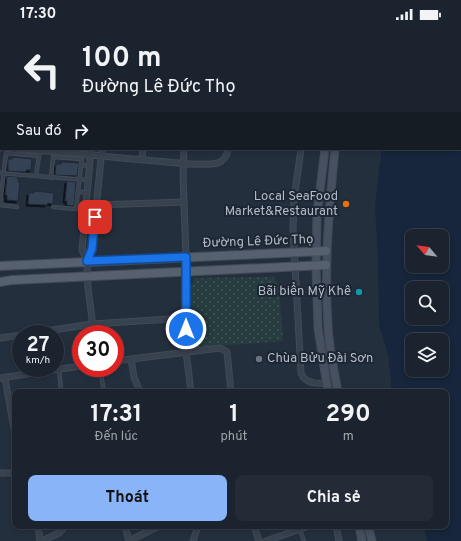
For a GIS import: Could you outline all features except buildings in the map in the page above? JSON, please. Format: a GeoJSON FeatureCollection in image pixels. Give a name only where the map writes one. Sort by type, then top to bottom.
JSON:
{"type":"FeatureCollection","features":[{"type":"Feature","properties":{"kind":"main road"},"geometry":{"type":"LineString","coordinates":[[325,150],[318,214],[316,266],[318,328],[328,389]]}},
{"type":"Feature","properties":{"kind":"main road"},"geometry":{"type":"LineString","coordinates":[[335,150],[328,212],[326,265],[328,327],[337,389]]}},
{"type":"Feature","properties":{"kind":"main road","name":"Đường Lê Đức Thọ"},"geometry":{"type":"LineString","coordinates":[[0,266],[326,251]]}},
{"type":"Feature","properties":{"kind":"main road","name":"Đường Lê Đức Thọ"},"geometry":{"type":"LineString","coordinates":[[0,282],[12,280],[186,273],[326,265]]}},
{"type":"Feature","properties":{"kind":"main road"},"geometry":{"type":"LineString","coordinates":[[360,529],[362,541]]}},
{"type":"Feature","properties":{"kind":"main road"},"geometry":{"type":"LineString","coordinates":[[369,529],[372,541]]}},
{"type":"Feature","properties":{"kind":"street"},"geometry":{"type":"LineString","coordinates":[[40,150],[50,150],[62,155],[91,152],[102,155],[142,160],[183,163],[217,163],[224,159],[228,150]]}},
{"type":"Feature","properties":{"kind":"street"},"geometry":{"type":"LineString","coordinates":[[92,324],[87,277],[87,261],[92,249],[102,150]]}},
{"type":"Feature","properties":{"kind":"street"},"geometry":{"type":"LineString","coordinates":[[142,160],[143,150]]}},
{"type":"Feature","properties":{"kind":"street"},"geometry":{"type":"LineString","coordinates":[[184,150],[186,351],[191,389]]}},
{"type":"Feature","properties":{"kind":"street"},"geometry":{"type":"LineString","coordinates":[[301,150],[293,213],[301,374],[310,382],[336,382]]}},
{"type":"Feature","properties":{"kind":"street"},"geometry":{"type":"LineString","coordinates":[[87,261],[82,250],[91,152]]}},
{"type":"Feature","properties":{"kind":"street"},"geometry":{"type":"LineString","coordinates":[[96,205],[184,202]]}},
{"type":"Feature","properties":{"kind":"street"},"geometry":{"type":"LineString","coordinates":[[64,328],[92,324],[186,318]]}},
{"type":"Feature","properties":{"kind":"street"},"geometry":{"type":"LineString","coordinates":[[0,338],[12,336]]}},
{"type":"Feature","properties":{"kind":"street"},"geometry":{"type":"LineString","coordinates":[[124,360],[220,348],[227,352],[231,389]]}},
{"type":"Feature","properties":{"kind":"street"},"geometry":{"type":"LineString","coordinates":[[131,359],[134,377],[139,389]]}},
{"type":"Feature","properties":{"kind":"street"},"geometry":{"type":"LineString","coordinates":[[3,378],[12,420]]}},
{"type":"Feature","properties":{"kind":"street"},"geometry":{"type":"LineString","coordinates":[[0,473],[12,473]]}},
{"type":"Feature","properties":{"kind":"street"},"geometry":{"type":"LineString","coordinates":[[39,529],[41,541],[59,533],[63,529]]}},
{"type":"Feature","properties":{"kind":"street"},"geometry":{"type":"LineString","coordinates":[[126,529],[129,541],[153,529]]}},
{"type":"Feature","properties":{"kind":"street"},"geometry":{"type":"LineString","coordinates":[[194,541],[197,529]]}},
{"type":"Feature","properties":{"kind":"street"},"geometry":{"type":"LineString","coordinates":[[255,529],[259,541]]}},
{"type":"Feature","properties":{"kind":"street"},"geometry":{"type":"LineString","coordinates":[[337,529],[339,541]]}},
{"type":"Feature","properties":{"kind":"street"},"geometry":{"type":"LineString","coordinates":[[266,541],[300,530]]}},
{"type":"Feature","properties":{"kind":"lane"},"geometry":{"type":"LineString","coordinates":[[36,176],[40,150]]}},
{"type":"Feature","properties":{"kind":"lane"},"geometry":{"type":"LineString","coordinates":[[17,207],[0,205],[6,153],[39,156]]}},
{"type":"Feature","properties":{"kind":"lane"},"geometry":{"type":"LineString","coordinates":[[51,178],[53,156],[62,155],[82,159],[76,209],[53,207]]}},
{"type":"Feature","properties":{"kind":"lane"},"geometry":{"type":"LineString","coordinates":[[81,165],[89,166]]}},
{"type":"Feature","properties":{"kind":"lane"},"geometry":{"type":"LineString","coordinates":[[0,173],[88,180]]}},
{"type":"Feature","properties":{"kind":"lane"},"geometry":{"type":"LineString","coordinates":[[78,192],[87,192]]}},
{"type":"Feature","properties":{"kind":"lane"},"geometry":{"type":"LineString","coordinates":[[60,377],[61,389]]}},
{"type":"Feature","properties":{"kind":"lane"},"geometry":{"type":"LineString","coordinates":[[102,377],[104,389]]}},
{"type":"Feature","properties":{"kind":"lane"},"geometry":{"type":"LineString","coordinates":[[300,530],[304,541]]}},
{"type":"Feature","properties":{"kind":"path"},"geometry":{"type":"LineString","coordinates":[[300,362],[323,360]]}},
{"type":"Feature","properties":{"kind":"green space"},"geometry":{"type":"Polygon","coordinates":[[[273,277],[279,286],[283,341],[190,348],[190,287],[195,278],[273,277]]]}},
{"type":"Feature","properties":{"kind":"water"},"geometry":{"type":"Polygon","coordinates":[[[382,150],[461,150],[461,541],[427,541],[425,529],[449,529],[449,389],[392,389],[388,354],[379,325],[378,257],[375,208],[382,150]]]}},
{"type":"Feature","properties":{"kind":"place","name":"Local SeaFood Market&Restaurant"},"geometry":{"type":"Point","coordinates":[346,204]}},
{"type":"Feature","properties":{"kind":"place","name":"Bãi biển Mỹ Khê"},"geometry":{"type":"Point","coordinates":[359,292]}},
{"type":"Feature","properties":{"kind":"place","name":"Chùa Bửu Đài Sơn"},"geometry":{"type":"Point","coordinates":[259,359]}},
{"type":"Feature","properties":{"kind":"route"},"geometry":{"type":"LineString","coordinates":[[95,217],[92,249],[87,261],[186,257],[186,329]]}}]}
